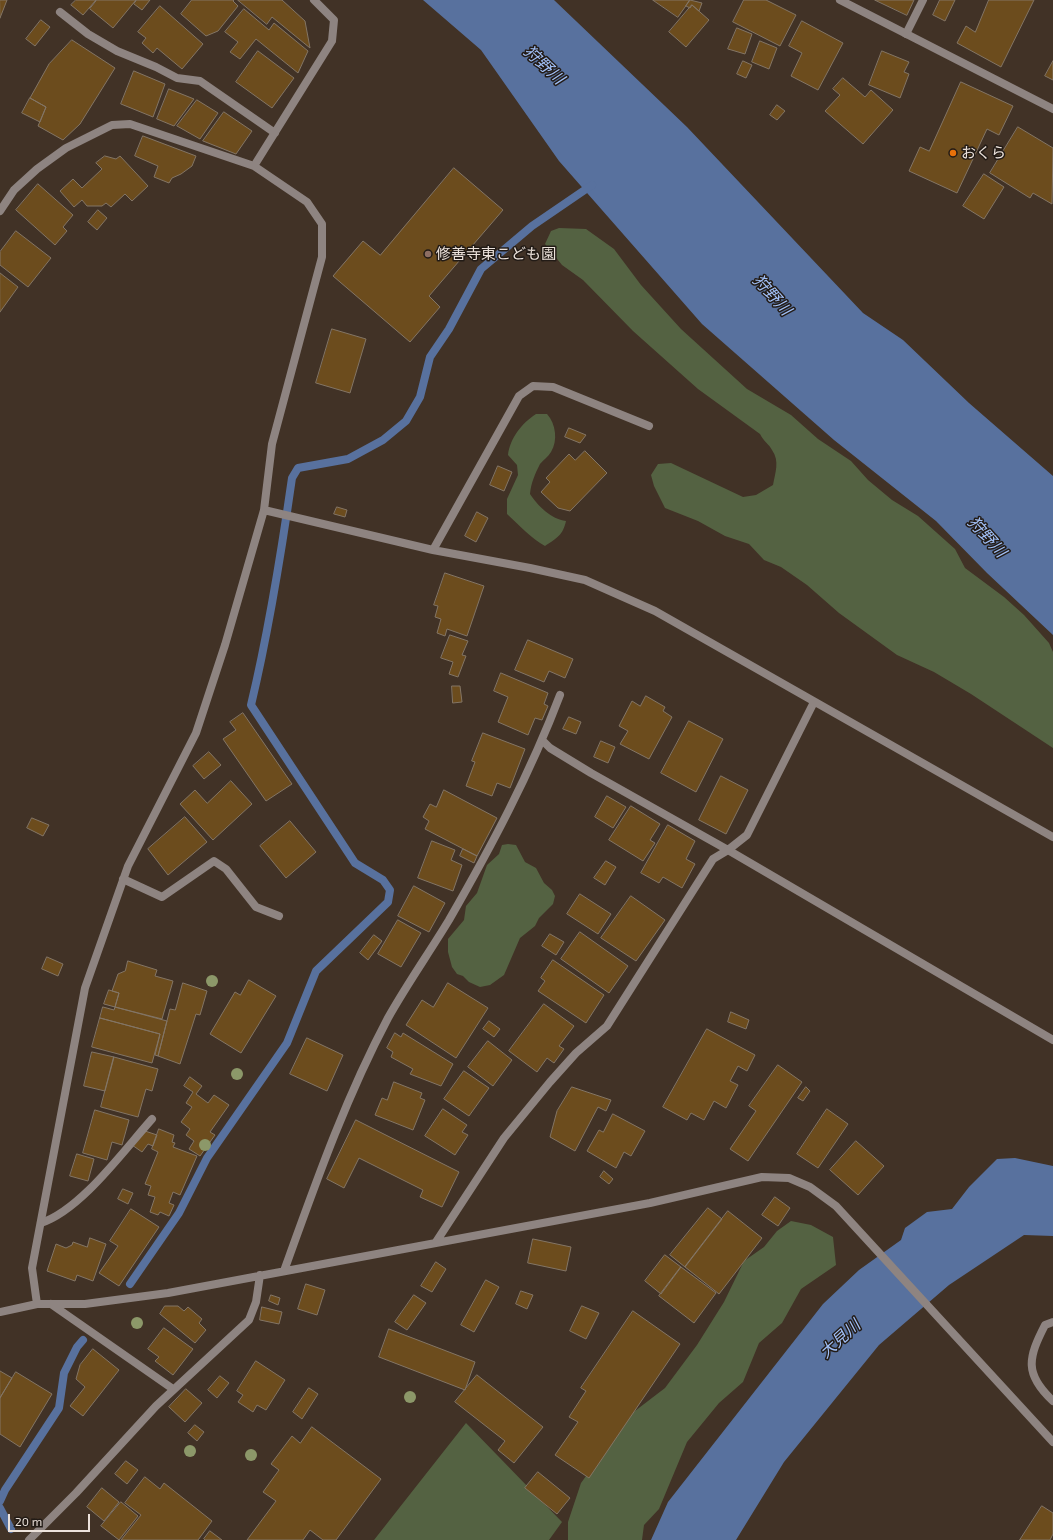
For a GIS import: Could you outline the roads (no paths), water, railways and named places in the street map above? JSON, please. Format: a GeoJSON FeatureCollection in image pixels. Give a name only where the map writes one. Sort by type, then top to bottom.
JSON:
{"type":"FeatureCollection","features":[{"type":"Feature","properties":{"kind":"street"},"geometry":{"type":"LineString","coordinates":[[254,166],[332,41],[334,20],[314,0]]}},
{"type":"Feature","properties":{"kind":"street"},"geometry":{"type":"LineString","coordinates":[[840,0],[1053,109]]}},
{"type":"Feature","properties":{"kind":"street"},"geometry":{"type":"LineString","coordinates":[[906,34],[922,0]]}},
{"type":"Feature","properties":{"kind":"street"},"geometry":{"type":"LineString","coordinates":[[60,12],[88,34],[117,51],[156,67],[177,78],[200,81],[275,133]]}},
{"type":"Feature","properties":{"kind":"street"},"geometry":{"type":"LineString","coordinates":[[0,211],[14,190],[36,168],[66,148],[112,125],[130,124],[254,166],[307,202],[322,224],[322,257],[272,444],[264,510],[225,645],[196,733],[128,866],[85,988],[32,1268],[37,1304]]}},
{"type":"Feature","properties":{"kind":"street"},"geometry":{"type":"LineString","coordinates":[[434,550],[519,396],[533,386],[553,388],[649,426]]}},
{"type":"Feature","properties":{"kind":"street"},"geometry":{"type":"LineString","coordinates":[[264,510],[434,550],[585,580],[655,611],[723,648],[814,702],[1053,837]]}},
{"type":"Feature","properties":{"kind":"street"},"geometry":{"type":"LineString","coordinates":[[284,1271],[332,1140],[388,1019],[412,976],[448,922],[522,786],[543,741],[560,695]]}},
{"type":"Feature","properties":{"kind":"street"},"geometry":{"type":"LineString","coordinates":[[436,1242],[504,1138],[576,1053],[607,1026],[713,859],[728,850],[747,835],[814,702]]}},
{"type":"Feature","properties":{"kind":"street"},"geometry":{"type":"LineString","coordinates":[[543,741],[550,748],[591,773],[728,850],[1053,1040]]}},
{"type":"Feature","properties":{"kind":"street"},"geometry":{"type":"LineString","coordinates":[[123,879],[162,897],[214,860],[226,870],[256,907],[279,916]]}},
{"type":"Feature","properties":{"kind":"street"},"geometry":{"type":"LineString","coordinates":[[41,1223],[52,1220],[67,1210],[99,1179],[152,1119]]}},
{"type":"Feature","properties":{"kind":"street"},"geometry":{"type":"LineString","coordinates":[[0,1312],[37,1304],[84,1304],[168,1293],[650,1202],[762,1177],[788,1178],[810,1187],[836,1206],[1053,1442]]}},
{"type":"Feature","properties":{"kind":"street"},"geometry":{"type":"LineString","coordinates":[[29,1540],[173,1389],[249,1320],[256,1302],[260,1275]]}},
{"type":"Feature","properties":{"kind":"street"},"geometry":{"type":"LineString","coordinates":[[51,1304],[173,1389]]}},
{"type":"Feature","properties":{"kind":"street"},"geometry":{"type":"LineString","coordinates":[[1053,1322],[1046,1325],[1035,1344],[1032,1359],[1033,1376],[1039,1388],[1053,1401]]}},
{"type":"Feature","properties":{"kind":"water","name":"狩野川"},"geometry":{"type":"Polygon","coordinates":[[[423,0],[554,0],[687,127],[863,313],[903,340],[969,403],[1053,476],[1053,635],[987,573],[936,521],[834,440],[702,324],[559,161],[481,50],[423,0]]]}},
{"type":"Feature","properties":{"kind":"water","name":"大見川"},"geometry":{"type":"Polygon","coordinates":[[[1015,1158],[1053,1166],[1053,1236],[1024,1235],[949,1285],[879,1345],[784,1462],[736,1540],[651,1540],[668,1502],[823,1304],[859,1270],[901,1240],[905,1228],[927,1212],[952,1209],[969,1187],[997,1159],[1015,1158]]]}},
{"type":"Feature","properties":{"kind":"waterway"},"geometry":{"type":"LineString","coordinates":[[130,1284],[179,1213],[207,1158],[287,1043],[316,971],[388,902],[390,890],[383,880],[355,863],[251,705],[274,592],[292,478],[298,468],[348,459],[383,440],[406,421],[420,397],[430,357],[449,329],[481,269],[532,226],[592,185]]}},
{"type":"Feature","properties":{"kind":"waterway"},"geometry":{"type":"LineString","coordinates":[[0,1501],[5,1490],[59,1408],[64,1373],[77,1347],[83,1340]]}},
{"type":"Feature","properties":{"kind":"waterway"},"geometry":{"type":"LineString","coordinates":[[0,1508],[11,1529]]}},
{"type":"Feature","properties":{"kind":"place","name":"おくら"},"geometry":{"type":"Point","coordinates":[953,153]}},
{"type":"Feature","properties":{"kind":"place","name":"修善寺東こども園"},"geometry":{"type":"Point","coordinates":[428,254]}}]}
